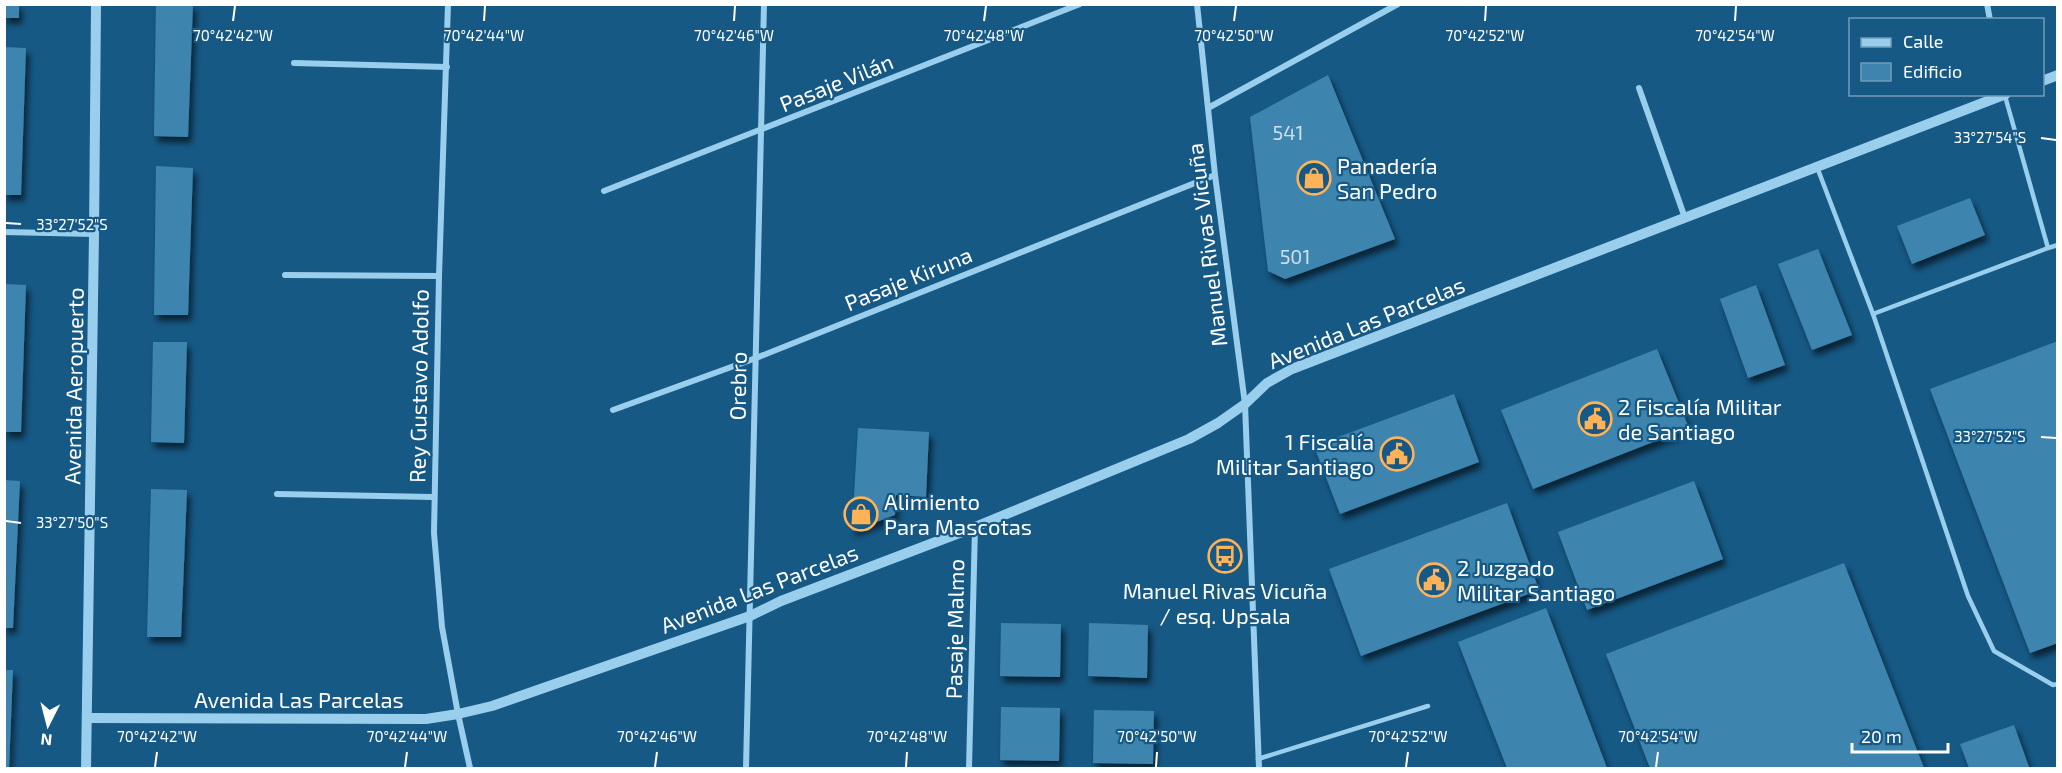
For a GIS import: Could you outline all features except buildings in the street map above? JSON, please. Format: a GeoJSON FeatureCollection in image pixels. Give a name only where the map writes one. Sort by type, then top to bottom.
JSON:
{"type":"FeatureCollection","features":[{"type":"Feature","properties":{"kind":"street","name":"Avenida Aeropuerto"},"geometry":{"type":"LineString","coordinates":[[86,768],[96,4]]}},
{"type":"Feature","properties":{"kind":"street","name":"Rey Gustavo Adolfo"},"geometry":{"type":"LineString","coordinates":[[448,4],[433,497],[436,571],[442,627],[470,768]]}},
{"type":"Feature","properties":{"kind":"street","name":"Orebro"},"geometry":{"type":"LineString","coordinates":[[746,768],[764,4]]}},
{"type":"Feature","properties":{"kind":"street","name":"Pasaje Vilán"},"geometry":{"type":"LineString","coordinates":[[604,191],[1080,4]]}},
{"type":"Feature","properties":{"kind":"street","name":"Manuel Rivas Vicuña"},"geometry":{"type":"LineString","coordinates":[[1197,4],[1215,175],[1245,404],[1258,768]]}},
{"type":"Feature","properties":{"kind":"street"},"geometry":{"type":"LineString","coordinates":[[1208,108],[1398,4]]}},
{"type":"Feature","properties":{"kind":"street"},"geometry":{"type":"LineString","coordinates":[[294,63],[447,67]]}},
{"type":"Feature","properties":{"kind":"street"},"geometry":{"type":"LineString","coordinates":[[2044,81],[2058,75]]}},
{"type":"Feature","properties":{"kind":"street"},"geometry":{"type":"LineString","coordinates":[[1639,88],[1685,218]]}},
{"type":"Feature","properties":{"kind":"street","name":"Avenida Las Parcelas"},"geometry":{"type":"LineString","coordinates":[[87,718],[410,719],[458,714],[492,706],[750,616],[781,601],[975,527],[1189,439],[1218,423],[1245,404],[1267,383],[1292,369],[2002,96]]}},
{"type":"Feature","properties":{"kind":"street","name":"Pasaje Kiruna"},"geometry":{"type":"LineString","coordinates":[[613,410],[756,358],[1215,175]]}},
{"type":"Feature","properties":{"kind":"street"},"geometry":{"type":"LineString","coordinates":[[4,232],[94,234]]}},
{"type":"Feature","properties":{"kind":"street","name":"Rey Gustavo Adolfo"},"geometry":{"type":"LineString","coordinates":[[285,275],[439,276]]}},
{"type":"Feature","properties":{"kind":"street","name":"Rey Gustavo Adolfo"},"geometry":{"type":"LineString","coordinates":[[277,494],[433,497]]}},
{"type":"Feature","properties":{"kind":"street","name":"Pasaje Malmo"},"geometry":{"type":"LineString","coordinates":[[969,768],[975,527]]}},
{"type":"Feature","properties":{"kind":"lane"},"geometry":{"type":"LineString","coordinates":[[2005,96],[2048,248]]}},
{"type":"Feature","properties":{"kind":"lane"},"geometry":{"type":"LineString","coordinates":[[1817,167],[1873,314],[1968,596],[1994,651],[2053,685],[2058,684]]}},
{"type":"Feature","properties":{"kind":"lane"},"geometry":{"type":"LineString","coordinates":[[1873,314],[2058,245]]}},
{"type":"Feature","properties":{"kind":"lane"},"geometry":{"type":"LineString","coordinates":[[1258,759],[1428,706]]}},
{"type":"Feature","properties":{"kind":"place","name":"Panadería San Pedro"},"geometry":{"type":"Point","coordinates":[1314,178]}},
{"type":"Feature","properties":{"kind":"place","name":"2 Fiscalía Militar de Santiago"},"geometry":{"type":"Point","coordinates":[1595,419]}},
{"type":"Feature","properties":{"kind":"place","name":"1 Fiscalía Militar Santiago"},"geometry":{"type":"Point","coordinates":[1397,454]}},
{"type":"Feature","properties":{"kind":"place","name":"Alimiento Para Mascotas"},"geometry":{"type":"Point","coordinates":[861,514]}},
{"type":"Feature","properties":{"kind":"place","name":"Manuel Rivas Vicuña / esq. Upsala"},"geometry":{"type":"Point","coordinates":[1225,556]}},
{"type":"Feature","properties":{"kind":"place","name":"2 Juzgado Militar Santiago"},"geometry":{"type":"Point","coordinates":[1434,580]}}]}
